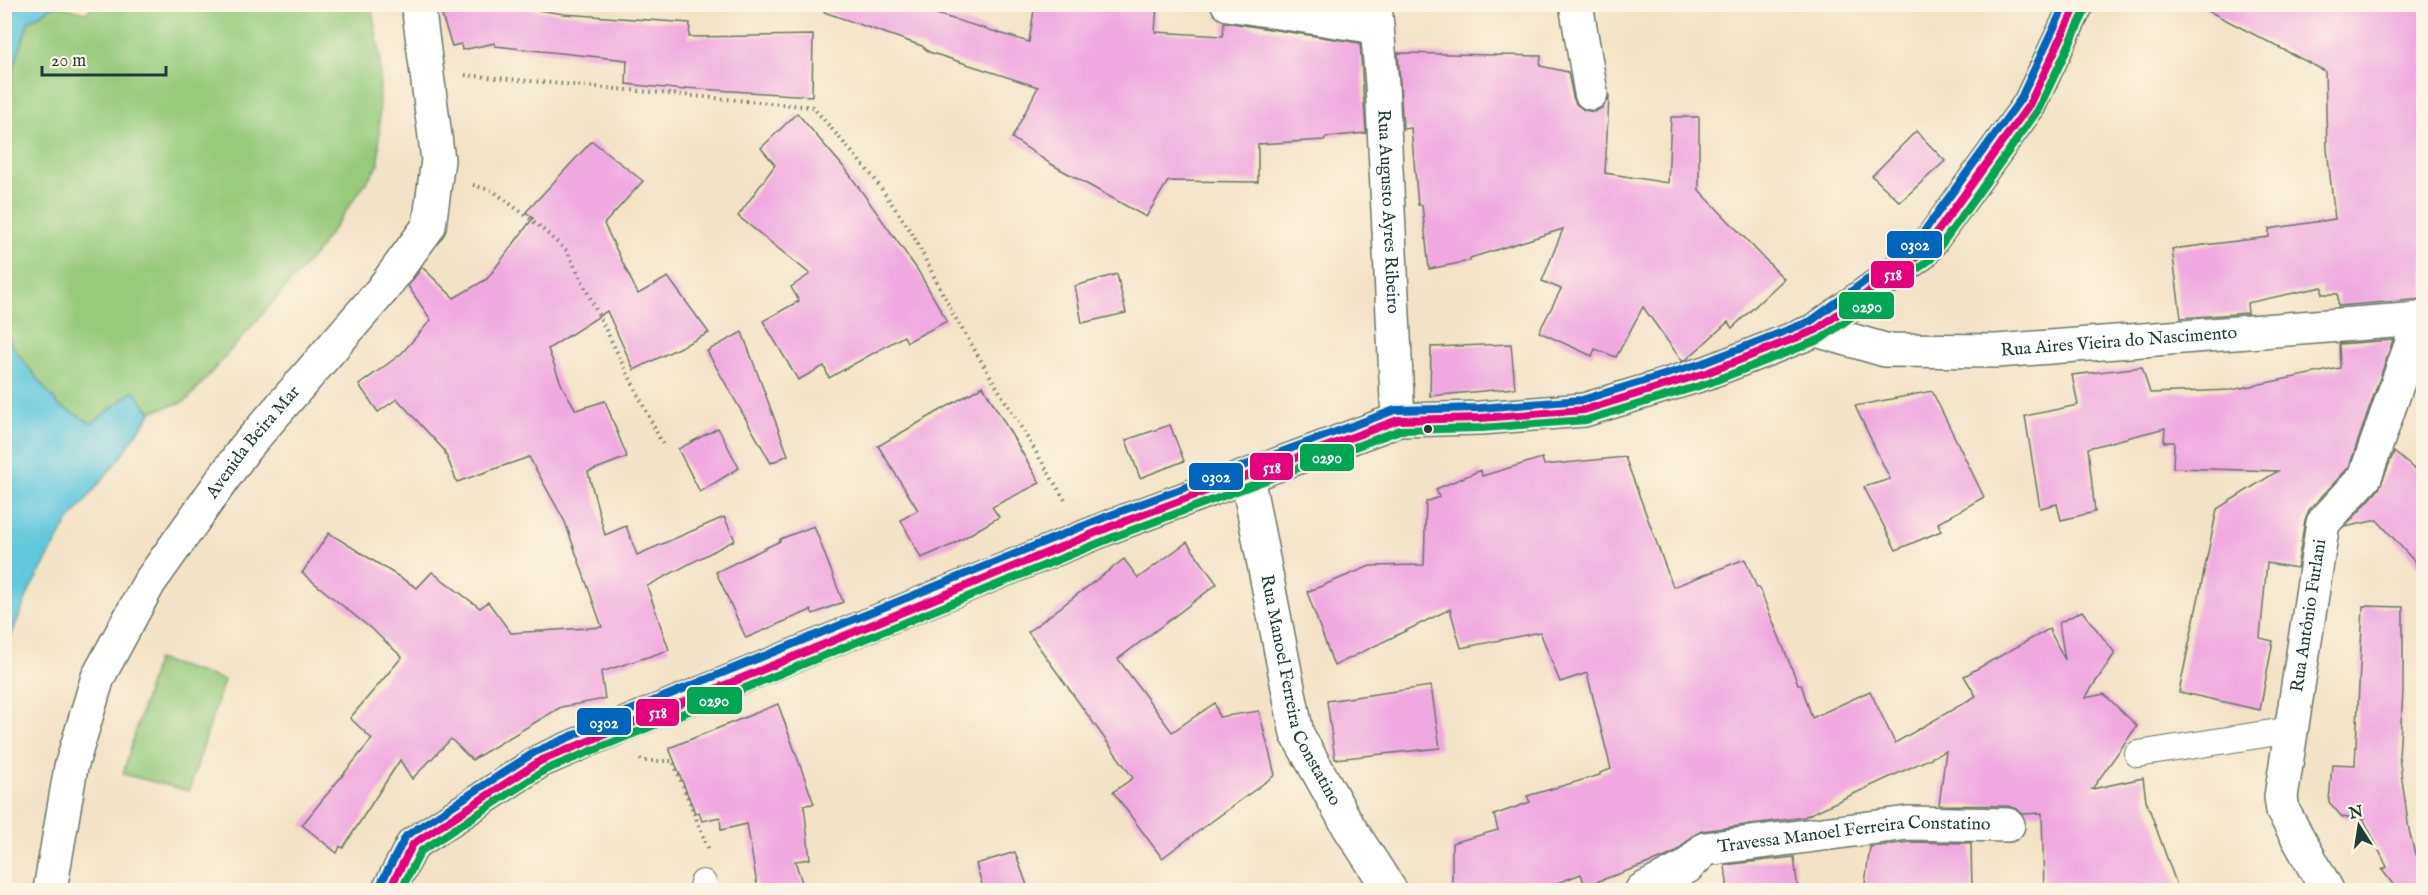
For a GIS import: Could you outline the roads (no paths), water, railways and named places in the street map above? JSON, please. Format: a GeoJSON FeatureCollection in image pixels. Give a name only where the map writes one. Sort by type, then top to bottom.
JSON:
{"type":"FeatureCollection","features":[{"type":"Feature","properties":{"kind":"street","name":"Avenida Beira Mar"},"geometry":{"type":"LineString","coordinates":[[50,891],[70,766],[99,677],[149,584],[245,448],[382,290],[429,226],[438,160],[418,4]]}},
{"type":"Feature","properties":{"kind":"street"},"geometry":{"type":"LineString","coordinates":[[1228,4],[1376,16]]}},
{"type":"Feature","properties":{"kind":"street"},"geometry":{"type":"LineString","coordinates":[[1576,4],[1591,93]]}},
{"type":"Feature","properties":{"kind":"street"},"geometry":{"type":"LineString","coordinates":[[389,891],[413,844],[540,761],[1112,526],[1398,420],[1481,418],[1584,410],[1706,373],[1816,330],[1922,253],[2029,105],[2077,4]]}},
{"type":"Feature","properties":{"kind":"street","name":"Rua Augusto Ayres Ribeiro"},"geometry":{"type":"LineString","coordinates":[[1376,16],[1382,84],[1398,420]]}},
{"type":"Feature","properties":{"kind":"street","name":"Rua Aires Vieira do Nascimento"},"geometry":{"type":"LineString","coordinates":[[1816,330],[1885,350],[1997,351],[2422,318]]}},
{"type":"Feature","properties":{"kind":"street","name":"Rua Antônio Furlani"},"geometry":{"type":"LineString","coordinates":[[2327,891],[2283,811],[2281,797],[2323,523],[2365,477],[2422,318]]}},
{"type":"Feature","properties":{"kind":"street","name":"Rua Manoel Ferreira Constatino"},"geometry":{"type":"LineString","coordinates":[[1247,477],[1297,734],[1349,827],[1383,878],[1389,891]]}},
{"type":"Feature","properties":{"kind":"street","name":"Travessa Manoel Ferreira Constatino"},"geometry":{"type":"LineString","coordinates":[[1642,891],[1687,867],[1705,849],[1908,823],[2008,825]]}},
{"type":"Feature","properties":{"kind":"lane"},"geometry":{"type":"LineString","coordinates":[[2138,754],[2291,730]]}},
{"type":"Feature","properties":{"kind":"water"},"geometry":{"type":"Polygon","coordinates":[[[5,4],[56,5],[29,21],[13,69],[5,127],[5,4]]]}},
{"type":"Feature","properties":{"kind":"water"},"geometry":{"type":"Polygon","coordinates":[[[5,327],[12,346],[58,405],[92,423],[134,391],[151,413],[122,455],[68,522],[30,589],[5,651],[5,327]]]}}]}
